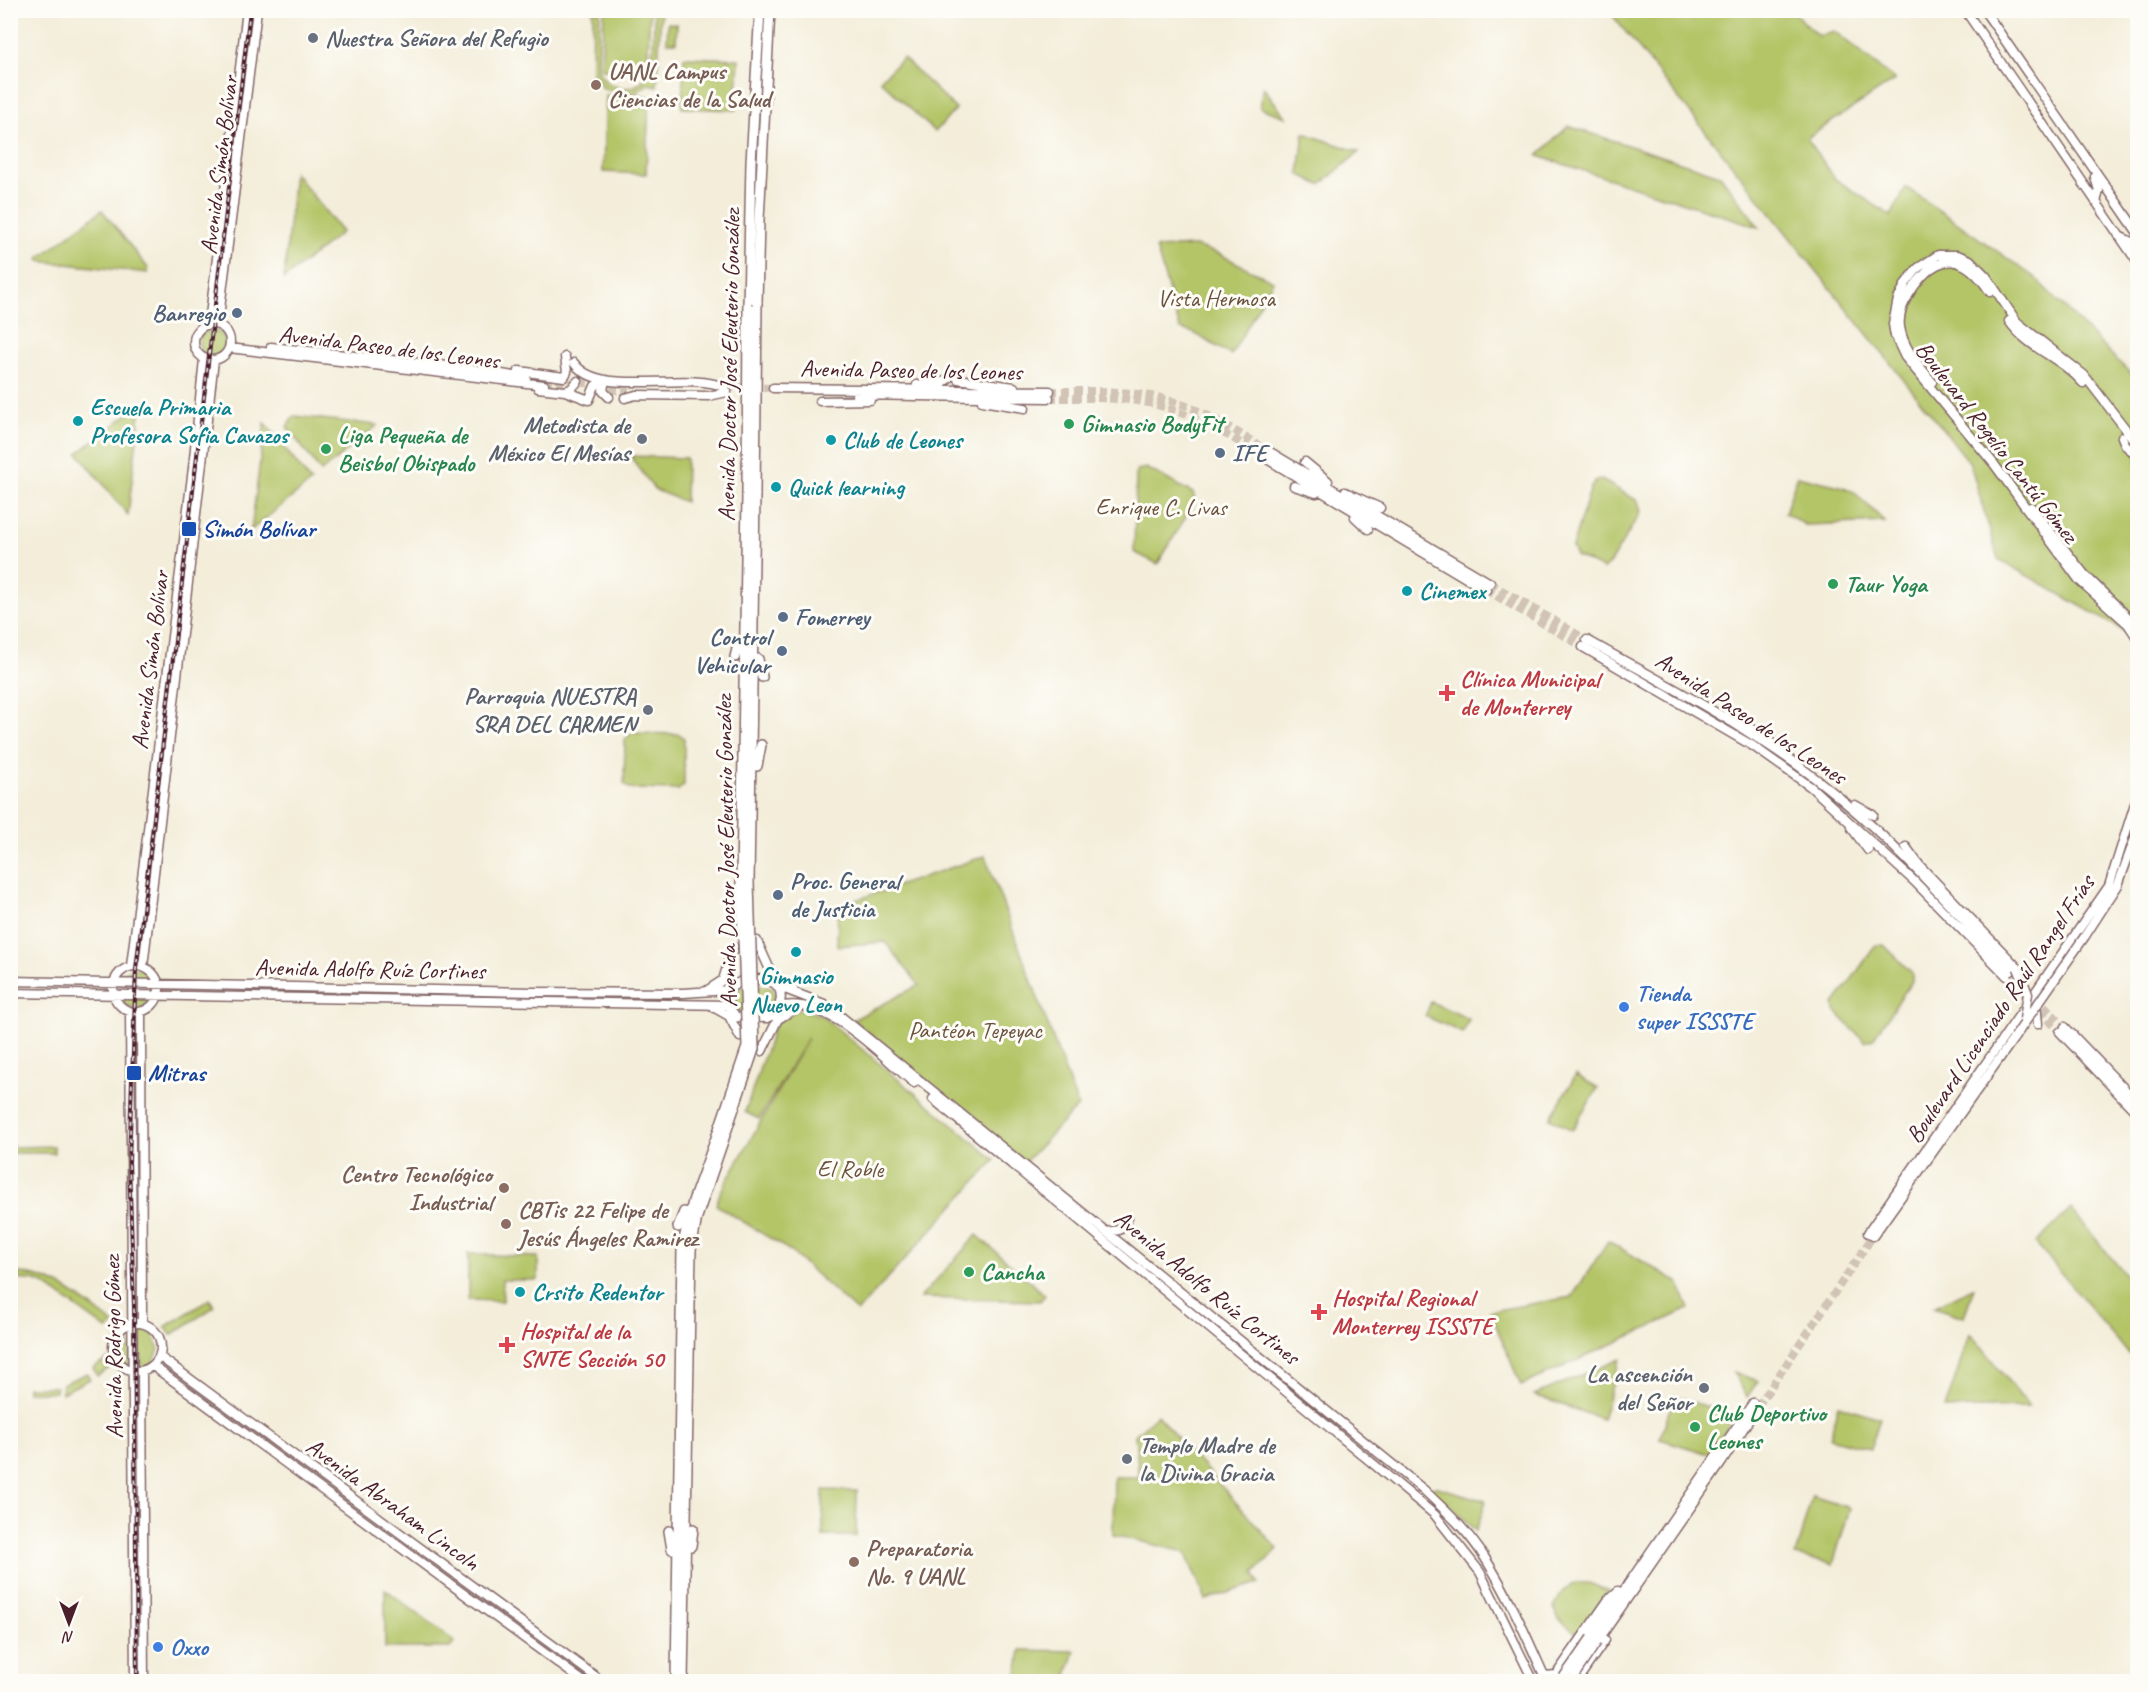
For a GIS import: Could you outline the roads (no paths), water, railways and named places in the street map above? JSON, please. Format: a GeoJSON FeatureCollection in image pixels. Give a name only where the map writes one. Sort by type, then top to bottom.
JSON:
{"type":"FeatureCollection","features":[{"type":"Feature","properties":{"kind":"highway","name":"Avenida Doctor José Eleuterio González"},"geometry":{"type":"LineString","coordinates":[[745,882],[752,804],[754,604],[751,494],[752,162],[760,10]]}},
{"type":"Feature","properties":{"kind":"highway","name":"Avenida Doctor José Eleuterio González"},"geometry":{"type":"LineString","coordinates":[[753,305],[770,10]]}},
{"type":"Feature","properties":{"kind":"highway","name":"Avenida Doctor José Eleuterio González"},"geometry":{"type":"LineString","coordinates":[[683,1682],[676,1578],[684,1232],[698,1201],[718,1143],[747,1047],[745,882],[741,800],[745,612],[751,494]]}},
{"type":"Feature","properties":{"kind":"highway"},"geometry":{"type":"LineString","coordinates":[[754,604],[758,618],[758,665],[762,677]]}},
{"type":"Feature","properties":{"kind":"highway"},"geometry":{"type":"LineString","coordinates":[[735,657],[745,612]]}},
{"type":"Feature","properties":{"kind":"highway"},"geometry":{"type":"LineString","coordinates":[[733,745],[737,755],[737,791],[741,800]]}},
{"type":"Feature","properties":{"kind":"highway"},"geometry":{"type":"LineString","coordinates":[[752,804],[757,788],[760,745]]}},
{"type":"Feature","properties":{"kind":"highway","name":"Avenida Doctor José Eleuterio González"},"geometry":{"type":"LineString","coordinates":[[676,1682],[686,1589],[690,1263],[698,1201]]}},
{"type":"Feature","properties":{"kind":"highway"},"geometry":{"type":"LineString","coordinates":[[678,1227],[687,1207],[698,1201],[699,1242]]}},
{"type":"Feature","properties":{"kind":"highway"},"geometry":{"type":"LineString","coordinates":[[686,1589],[689,1582],[693,1529]]}},
{"type":"Feature","properties":{"kind":"highway"},"geometry":{"type":"LineString","coordinates":[[669,1531],[672,1569],[676,1578]]}},
{"type":"Feature","properties":{"kind":"main road","name":"Avenida Simón Bolívar"},"geometry":{"type":"LineString","coordinates":[[213,324],[247,10]]}},
{"type":"Feature","properties":{"kind":"main road","name":"Avenida Simón Bolívar"},"geometry":{"type":"LineString","coordinates":[[213,324],[257,10]]}},
{"type":"Feature","properties":{"kind":"main road"},"geometry":{"type":"LineString","coordinates":[[1965,10],[2138,263]]}},
{"type":"Feature","properties":{"kind":"main road"},"geometry":{"type":"LineString","coordinates":[[1984,10],[2137,233],[2134,243],[2119,236]]}},
{"type":"Feature","properties":{"kind":"main road"},"geometry":{"type":"LineString","coordinates":[[2090,165],[2099,191],[2096,202]]}},
{"type":"Feature","properties":{"kind":"main road"},"geometry":{"type":"LineString","coordinates":[[2104,214],[2108,205],[2115,206],[2122,211]]}},
{"type":"Feature","properties":{"kind":"main road","name":"Boulevard Rogelio Cantú Gómez"},"geometry":{"type":"LineString","coordinates":[[2138,445],[2084,375],[2017,322],[1986,276],[1970,260],[1957,255],[1938,255],[1918,268],[1906,283],[1898,299],[1893,324],[1895,336],[1905,357],[1994,464],[2079,580],[2127,624],[2138,639]]}},
{"type":"Feature","properties":{"kind":"main road","name":"Boulevard Rogelio Cantú Gómez"},"geometry":{"type":"LineString","coordinates":[[2138,452],[2122,437],[2079,379],[2021,336],[1986,286],[1967,265],[1941,262],[1932,265],[1914,287],[1900,312],[1899,324],[1910,354],[1998,461],[2023,497],[2084,574],[2138,627]]}},
{"type":"Feature","properties":{"kind":"main road"},"geometry":{"type":"LineString","coordinates":[[213,324],[227,332],[230,345],[224,356],[214,360],[204,359],[197,353],[194,339],[201,327],[213,324]]}},
{"type":"Feature","properties":{"kind":"main road","name":"Avenida Paseo de los Leones"},"geometry":{"type":"LineString","coordinates":[[230,345],[502,373],[544,383],[485,378],[230,345]]}},
{"type":"Feature","properties":{"kind":"main road"},"geometry":{"type":"LineString","coordinates":[[564,357],[567,374],[564,377]]}},
{"type":"Feature","properties":{"kind":"main road","name":"Avenida Simón Bolívar"},"geometry":{"type":"LineString","coordinates":[[131,966],[189,499],[204,359]]}},
{"type":"Feature","properties":{"kind":"main road","name":"Avenida Simón Bolívar"},"geometry":{"type":"LineString","coordinates":[[143,967],[214,360]]}},
{"type":"Feature","properties":{"kind":"main road"},"geometry":{"type":"LineString","coordinates":[[574,363],[584,373],[605,380],[701,382],[726,389]]}},
{"type":"Feature","properties":{"kind":"main road"},"geometry":{"type":"LineString","coordinates":[[502,373],[517,371],[564,377],[570,385],[565,391]]}},
{"type":"Feature","properties":{"kind":"main road"},"geometry":{"type":"LineString","coordinates":[[485,378],[503,385],[565,391],[589,400],[595,386],[605,380]]}},
{"type":"Feature","properties":{"kind":"main road"},"geometry":{"type":"LineString","coordinates":[[605,380],[603,391],[609,397]]}},
{"type":"Feature","properties":{"kind":"main road"},"geometry":{"type":"LineString","coordinates":[[902,390],[948,380]]}},
{"type":"Feature","properties":{"kind":"main road"},"geometry":{"type":"LineString","coordinates":[[958,380],[1010,386],[1023,391]]}},
{"type":"Feature","properties":{"kind":"main road"},"geometry":{"type":"LineString","coordinates":[[565,391],[571,389],[578,381]]}},
{"type":"Feature","properties":{"kind":"main road"},"geometry":{"type":"LineString","coordinates":[[726,389],[709,396],[636,395],[628,391],[726,389]]}},
{"type":"Feature","properties":{"kind":"main road","name":"Avenida Paseo de los Leones"},"geometry":{"type":"LineString","coordinates":[[773,390],[902,390],[1023,391],[1049,394],[948,397],[773,390]]}},
{"type":"Feature","properties":{"kind":"main road"},"geometry":{"type":"LineString","coordinates":[[820,401],[916,400],[948,397],[1025,408]]}},
{"type":"Feature","properties":{"kind":"main road"},"geometry":{"type":"LineString","coordinates":[[2122,437],[2126,446],[2138,456]]}},
{"type":"Feature","properties":{"kind":"main road"},"geometry":{"type":"LineString","coordinates":[[1268,456],[1333,492],[1488,587],[1345,506]]}},
{"type":"Feature","properties":{"kind":"main road"},"geometry":{"type":"LineString","coordinates":[[1305,462],[1326,479],[1333,492],[1368,529]]}},
{"type":"Feature","properties":{"kind":"main road"},"geometry":{"type":"LineString","coordinates":[[1294,486],[1350,493],[1380,508]]}},
{"type":"Feature","properties":{"kind":"main road","name":"Avenida Paseo de los Leones"},"geometry":{"type":"LineString","coordinates":[[1585,644],[1670,687],[1788,760],[1840,798],[1886,840],[2012,972],[1850,820],[1775,760],[1585,644]]}},
{"type":"Feature","properties":{"kind":"main road"},"geometry":{"type":"LineString","coordinates":[[1727,710],[1774,745],[1788,760]]}},
{"type":"Feature","properties":{"kind":"main road"},"geometry":{"type":"LineString","coordinates":[[1722,738],[1732,739],[1775,760]]}},
{"type":"Feature","properties":{"kind":"main road","name":"Boulevard Licenciado Raúl Rangel Frías"},"geometry":{"type":"LineString","coordinates":[[2138,794],[2113,879],[1871,1235],[1930,1162],[2085,936],[2118,885],[2138,830]]}},
{"type":"Feature","properties":{"kind":"main road"},"geometry":{"type":"LineString","coordinates":[[1840,798],[1873,815]]}},
{"type":"Feature","properties":{"kind":"main road"},"geometry":{"type":"LineString","coordinates":[[1850,820],[1851,827],[1868,850]]}},
{"type":"Feature","properties":{"kind":"main road"},"geometry":{"type":"LineString","coordinates":[[1906,847],[2012,972],[2025,984],[2028,1002],[2025,1017],[2014,1038]]}},
{"type":"Feature","properties":{"kind":"main road"},"geometry":{"type":"LineString","coordinates":[[2079,955],[2075,943],[2086,921]]}},
{"type":"Feature","properties":{"kind":"main road"},"geometry":{"type":"LineString","coordinates":[[757,940],[774,975],[807,1001],[780,1017],[762,1051]]}},
{"type":"Feature","properties":{"kind":"main road"},"geometry":{"type":"LineString","coordinates":[[700,993],[723,981],[733,947]]}},
{"type":"Feature","properties":{"kind":"main road"},"geometry":{"type":"LineString","coordinates":[[2059,960],[2067,957],[2071,966]]}},
{"type":"Feature","properties":{"kind":"main road"},"geometry":{"type":"LineString","coordinates":[[131,966],[143,967],[153,974],[159,985],[158,995],[152,1006],[141,1012],[130,1012],[118,1004],[113,995],[113,984],[117,975],[131,966]]}},
{"type":"Feature","properties":{"kind":"main road"},"geometry":{"type":"LineString","coordinates":[[750,979],[772,982],[777,987],[781,996],[779,1007],[772,1016],[751,1019],[736,1017],[728,1005],[729,990],[738,981],[750,979]]}},
{"type":"Feature","properties":{"kind":"main road","name":"Avenida Adolfo Ruíz Cortines"},"geometry":{"type":"LineString","coordinates":[[10,981],[700,993],[729,990]]}},
{"type":"Feature","properties":{"kind":"main road"},"geometry":{"type":"LineString","coordinates":[[171,995],[168,989],[172,985]]}},
{"type":"Feature","properties":{"kind":"main road","name":"Avenida Adolfo Ruíz Cortines"},"geometry":{"type":"LineString","coordinates":[[777,987],[807,1001],[842,1024],[1192,1316],[1401,1485],[1445,1526],[1480,1572],[1525,1665],[1541,1680]]}},
{"type":"Feature","properties":{"kind":"main road"},"geometry":{"type":"LineString","coordinates":[[2038,1024],[2036,1001],[2039,988]]}},
{"type":"Feature","properties":{"kind":"main road","name":"Avenida Adolfo Ruíz Cortines"},"geometry":{"type":"LineString","coordinates":[[10,993],[728,1005]]}},
{"type":"Feature","properties":{"kind":"main road","name":"Avenida Adolfo Ruíz Cortines"},"geometry":{"type":"LineString","coordinates":[[779,1007],[807,1001],[824,1004],[843,1018],[1416,1483],[1465,1532],[1491,1568],[1541,1680]]}},
{"type":"Feature","properties":{"kind":"main road"},"geometry":{"type":"LineString","coordinates":[[698,1003],[723,1011],[730,1018],[740,1037]]}},
{"type":"Feature","properties":{"kind":"main road","name":"Avenida Rodrigo Gómez"},"geometry":{"type":"LineString","coordinates":[[130,1012],[137,1323]]}},
{"type":"Feature","properties":{"kind":"main road","name":"Avenida Rodrigo Gómez"},"geometry":{"type":"LineString","coordinates":[[135,1682],[141,1012]]}},
{"type":"Feature","properties":{"kind":"main road"},"geometry":{"type":"LineString","coordinates":[[2014,1022],[2025,1020],[2026,1029]]}},
{"type":"Feature","properties":{"kind":"main road"},"geometry":{"type":"LineString","coordinates":[[2138,1102],[2062,1029],[2138,1114]]}},
{"type":"Feature","properties":{"kind":"main road"},"geometry":{"type":"LineString","coordinates":[[1907,1198],[1912,1184]]}},
{"type":"Feature","properties":{"kind":"main road"},"geometry":{"type":"LineString","coordinates":[[1107,1232],[1119,1230],[1128,1218]]}},
{"type":"Feature","properties":{"kind":"main road"},"geometry":{"type":"LineString","coordinates":[[137,1323],[151,1327],[159,1335],[162,1346],[160,1357],[153,1366],[137,1371],[120,1365],[113,1350],[118,1333],[137,1323]]}},
{"type":"Feature","properties":{"kind":"main road","name":"Avenida Abraham Lincoln"},"geometry":{"type":"LineString","coordinates":[[160,1357],[603,1682]]}},
{"type":"Feature","properties":{"kind":"main road"},"geometry":{"type":"LineString","coordinates":[[153,1366],[584,1682]]}},
{"type":"Feature","properties":{"kind":"main road","name":"Avenida Rodrigo Gómez"},"geometry":{"type":"LineString","coordinates":[[137,1371],[144,1682]]}},
{"type":"Feature","properties":{"kind":"main road"},"geometry":{"type":"LineString","coordinates":[[1560,1682],[1594,1640],[1755,1405]]}},
{"type":"Feature","properties":{"kind":"main road"},"geometry":{"type":"LineString","coordinates":[[1401,1485],[1415,1491],[1436,1507],[1440,1505]]}},
{"type":"Feature","properties":{"kind":"main road"},"geometry":{"type":"LineString","coordinates":[[1445,1526],[1452,1525],[1458,1528],[1491,1568]]}},
{"type":"Feature","properties":{"kind":"main road"},"geometry":{"type":"LineString","coordinates":[[1506,1624],[1519,1640],[1541,1680],[1557,1675],[1609,1599],[1631,1586]]}},
{"type":"Feature","properties":{"kind":"main road"},"geometry":{"type":"LineString","coordinates":[[1565,1663],[1578,1678],[1625,1611],[1631,1586]]}},
{"type":"Feature","properties":{"kind":"main road"},"geometry":{"type":"LineString","coordinates":[[1570,1682],[1594,1640]]}},
{"type":"Feature","properties":{"kind":"main road"},"geometry":{"type":"LineString","coordinates":[[1525,1665],[1527,1682]]}},
{"type":"Feature","properties":{"kind":"tunnel"},"geometry":{"type":"LineString","coordinates":[[544,381],[603,384]]}},
{"type":"Feature","properties":{"kind":"tunnel"},"geometry":{"type":"LineString","coordinates":[[727,387],[773,388]]}},
{"type":"Feature","properties":{"kind":"tunnel"},"geometry":{"type":"LineString","coordinates":[[598,389],[629,391]]}},
{"type":"Feature","properties":{"kind":"tunnel"},"geometry":{"type":"LineString","coordinates":[[1050,391],[1133,393],[1165,399],[1204,414],[1270,452]]}},
{"type":"Feature","properties":{"kind":"tunnel"},"geometry":{"type":"LineString","coordinates":[[1049,398],[1115,399],[1155,404],[1205,423],[1267,459]]}},
{"type":"Feature","properties":{"kind":"tunnel"},"geometry":{"type":"LineString","coordinates":[[1490,583],[1587,640]]}},
{"type":"Feature","properties":{"kind":"tunnel"},"geometry":{"type":"LineString","coordinates":[[1486,590],[1583,647]]}},
{"type":"Feature","properties":{"kind":"tunnel"},"geometry":{"type":"LineString","coordinates":[[2007,976],[2060,1032]]}},
{"type":"Feature","properties":{"kind":"tunnel"},"geometry":{"type":"LineString","coordinates":[[2036,997],[2065,1027]]}},
{"type":"Feature","properties":{"kind":"tunnel"},"geometry":{"type":"LineString","coordinates":[[1758,1406],[1873,1236]]}},
{"type":"Feature","properties":{"kind":"railway"},"geometry":{"type":"LineString","coordinates":[[137,1682],[134,1306],[129,1162],[136,969],[250,10]]}},
{"type":"Feature","properties":{"kind":"place","name":"Nuestra Señora del Refugio"},"geometry":{"type":"Point","coordinates":[313,38]}},
{"type":"Feature","properties":{"kind":"place","name":"UANL Campus Ciencias de la Salud"},"geometry":{"type":"Point","coordinates":[596,85]}},
{"type":"Feature","properties":{"kind":"place","name":"Banregio"},"geometry":{"type":"Point","coordinates":[237,313]}},
{"type":"Feature","properties":{"kind":"place","name":"Escuela Primaria Profesora Sofia Cavazos"},"geometry":{"type":"Point","coordinates":[78,421]}},
{"type":"Feature","properties":{"kind":"place","name":"Gimnasio BodyFit"},"geometry":{"type":"Point","coordinates":[1069,424]}},
{"type":"Feature","properties":{"kind":"place","name":"Metodista de México El Mesías"},"geometry":{"type":"Point","coordinates":[642,439]}},
{"type":"Feature","properties":{"kind":"place","name":"Club de Leones"},"geometry":{"type":"Point","coordinates":[831,440]}},
{"type":"Feature","properties":{"kind":"place","name":"Liga Pequeña de Beisbol Obispado"},"geometry":{"type":"Point","coordinates":[326,449]}},
{"type":"Feature","properties":{"kind":"place","name":"IFE"},"geometry":{"type":"Point","coordinates":[1220,453]}},
{"type":"Feature","properties":{"kind":"place","name":"Quick learning"},"geometry":{"type":"Point","coordinates":[776,487]}},
{"type":"Feature","properties":{"kind":"place","name":"Simón Bolívar"},"geometry":{"type":"Point","coordinates":[189,529]}},
{"type":"Feature","properties":{"kind":"place","name":"Taur Yoga"},"geometry":{"type":"Point","coordinates":[1833,584]}},
{"type":"Feature","properties":{"kind":"place","name":"Cinemex"},"geometry":{"type":"Point","coordinates":[1407,591]}},
{"type":"Feature","properties":{"kind":"place","name":"Fomerrey"},"geometry":{"type":"Point","coordinates":[783,617]}},
{"type":"Feature","properties":{"kind":"place","name":"Control Vehicular"},"geometry":{"type":"Point","coordinates":[782,651]}},
{"type":"Feature","properties":{"kind":"place","name":"Clínica Municipal de Monterrey"},"geometry":{"type":"Point","coordinates":[1447,693]}},
{"type":"Feature","properties":{"kind":"place","name":"Parroquia NUESTRA SRA DEL CARMEN"},"geometry":{"type":"Point","coordinates":[648,710]}},
{"type":"Feature","properties":{"kind":"place","name":"Proc. General de Justicia"},"geometry":{"type":"Point","coordinates":[778,895]}},
{"type":"Feature","properties":{"kind":"place","name":"Gimnasio Nuevo Leon"},"geometry":{"type":"Point","coordinates":[796,952]}},
{"type":"Feature","properties":{"kind":"place","name":"Tienda super ISSSTE"},"geometry":{"type":"Point","coordinates":[1624,1007]}},
{"type":"Feature","properties":{"kind":"place","name":"Mitras"},"geometry":{"type":"Point","coordinates":[134,1073]}},
{"type":"Feature","properties":{"kind":"place","name":"Centro Tecnológico Industrial"},"geometry":{"type":"Point","coordinates":[504,1188]}},
{"type":"Feature","properties":{"kind":"place","name":"CBTis 22 Felipe de Jesús Ángeles Ramirez"},"geometry":{"type":"Point","coordinates":[506,1224]}},
{"type":"Feature","properties":{"kind":"place","name":"Cancha"},"geometry":{"type":"Point","coordinates":[969,1272]}},
{"type":"Feature","properties":{"kind":"place","name":"Crsito Redentor"},"geometry":{"type":"Point","coordinates":[520,1292]}},
{"type":"Feature","properties":{"kind":"place","name":"Hospital Regional Monterrey ISSSTE"},"geometry":{"type":"Point","coordinates":[1319,1312]}},
{"type":"Feature","properties":{"kind":"place","name":"Hospital de la SNTE Sección 50"},"geometry":{"type":"Point","coordinates":[507,1345]}},
{"type":"Feature","properties":{"kind":"place","name":"La ascención del Señor"},"geometry":{"type":"Point","coordinates":[1704,1388]}},
{"type":"Feature","properties":{"kind":"place","name":"Club Deportivo Leones"},"geometry":{"type":"Point","coordinates":[1695,1427]}},
{"type":"Feature","properties":{"kind":"place","name":"Templo Madre de la Divina Gracia"},"geometry":{"type":"Point","coordinates":[1127,1459]}},
{"type":"Feature","properties":{"kind":"place","name":"Preparatoria No. 9 UANL"},"geometry":{"type":"Point","coordinates":[854,1562]}},
{"type":"Feature","properties":{"kind":"place","name":"Oxxo"},"geometry":{"type":"Point","coordinates":[158,1647]}},
{"type":"Feature","properties":{"kind":"park label","name":"Vista Hermosa"},"geometry":{"type":"Point","coordinates":[1216,298]}},
{"type":"Feature","properties":{"kind":"park label","name":"Enrique C. Livas"},"geometry":{"type":"Point","coordinates":[1161,507]}},
{"type":"Feature","properties":{"kind":"park label","name":"Pantéon Tepeyac"},"geometry":{"type":"Point","coordinates":[975,1030]}},
{"type":"Feature","properties":{"kind":"park label","name":"El Roble"},"geometry":{"type":"Point","coordinates":[850,1169]}}]}
